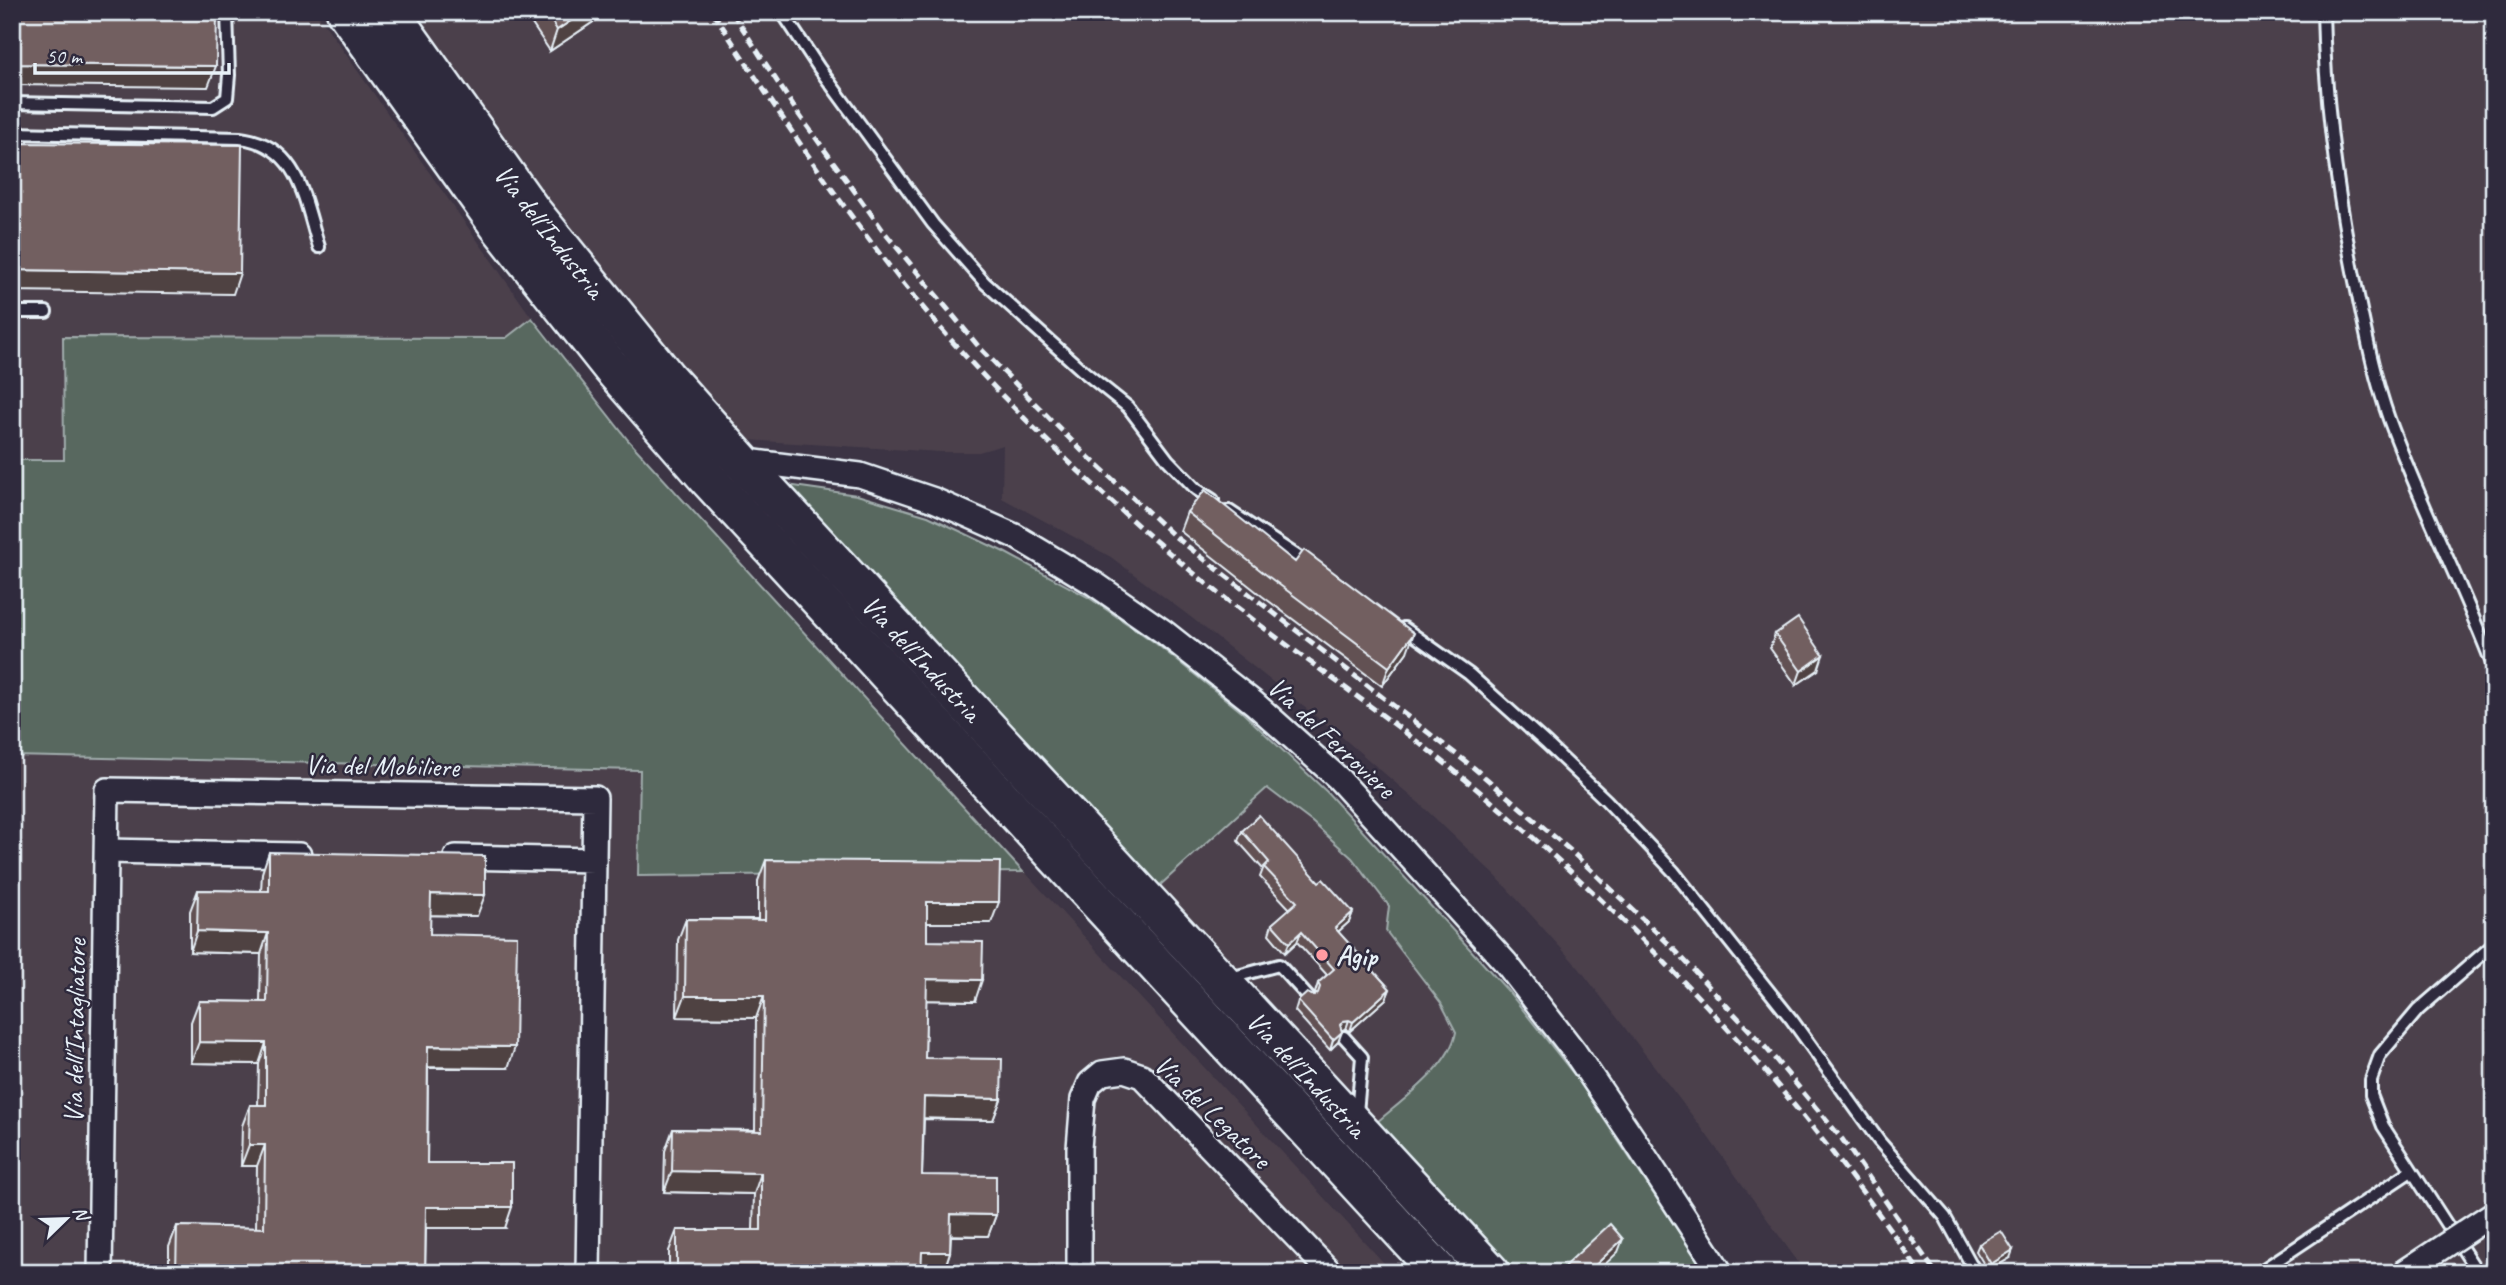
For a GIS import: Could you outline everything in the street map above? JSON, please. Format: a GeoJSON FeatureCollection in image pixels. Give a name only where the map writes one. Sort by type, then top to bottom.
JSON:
{"type":"FeatureCollection","features":[{"type":"Feature","properties":{"kind":"main road","name":"Via dell'Industria"},"geometry":{"type":"LineString","coordinates":[[346,12],[498,225],[610,366],[719,491],[1440,1273]]}},
{"type":"Feature","properties":{"kind":"main road","name":"Via dell'Industria"},"geometry":{"type":"LineString","coordinates":[[390,12],[531,210],[666,377],[1491,1273]]}},
{"type":"Feature","properties":{"kind":"street","name":"Via del Ferroviere"},"geometry":{"type":"LineString","coordinates":[[740,460],[860,475],[934,500],[1015,537],[1095,584],[1164,632],[1254,703],[1338,778],[1506,962],[1574,1051],[1721,1273]]}},
{"type":"Feature","properties":{"kind":"street","name":"Via dell'Intagliatore"},"geometry":{"type":"LineString","coordinates":[[100,1273],[107,790]]}},
{"type":"Feature","properties":{"kind":"street","name":"Via del Mobiliere"},"geometry":{"type":"LineString","coordinates":[[107,790],[595,798],[588,1273]]}},
{"type":"Feature","properties":{"kind":"street"},"geometry":{"type":"LineString","coordinates":[[107,851],[315,855]]}},
{"type":"Feature","properties":{"kind":"street"},"geometry":{"type":"LineString","coordinates":[[441,857],[594,860]]}},
{"type":"Feature","properties":{"kind":"street","name":"Via del Legatore"},"geometry":{"type":"LineString","coordinates":[[1079,1273],[1079,1148],[1083,1099],[1090,1083],[1102,1073],[1124,1070],[1142,1076],[1331,1273]]}},
{"type":"Feature","properties":{"kind":"street"},"geometry":{"type":"LineString","coordinates":[[2403,1273],[2494,1213]]}},
{"type":"Feature","properties":{"kind":"lane"},"geometry":{"type":"LineString","coordinates":[[12,103],[213,107],[228,98],[227,12]]}},
{"type":"Feature","properties":{"kind":"lane"},"geometry":{"type":"LineString","coordinates":[[782,12],[925,214],[985,283],[1128,407],[1167,460],[1196,489],[1319,571]]}},
{"type":"Feature","properties":{"kind":"lane"},"geometry":{"type":"LineString","coordinates":[[2323,12],[2325,70],[2336,182],[2371,360],[2411,475],[2494,669]]}},
{"type":"Feature","properties":{"kind":"lane"},"geometry":{"type":"LineString","coordinates":[[12,133],[259,140],[277,152],[296,173],[319,247]]}},
{"type":"Feature","properties":{"kind":"lane"},"geometry":{"type":"LineString","coordinates":[[12,312],[46,312]]}},
{"type":"Feature","properties":{"kind":"lane"},"geometry":{"type":"LineString","coordinates":[[1396,623],[1469,674],[1606,800],[1674,872],[1792,1020],[1879,1141],[1945,1217],[1976,1273]]}},
{"type":"Feature","properties":{"kind":"lane"},"geometry":{"type":"LineString","coordinates":[[2478,1273],[2375,1111],[2371,1080],[2380,1055],[2418,1010],[2494,944]]}},
{"type":"Feature","properties":{"kind":"lane"},"geometry":{"type":"LineString","coordinates":[[1220,980],[1279,965],[1309,998]]}},
{"type":"Feature","properties":{"kind":"lane"},"geometry":{"type":"LineString","coordinates":[[1344,1037],[1362,1056],[1356,1127]]}},
{"type":"Feature","properties":{"kind":"lane"},"geometry":{"type":"LineString","coordinates":[[2258,1273],[2412,1171]]}},
{"type":"Feature","properties":{"kind":"shaded area"},"geometry":{"type":"Polygon","coordinates":[[[12,12],[316,12],[532,318],[628,440],[1393,1273],[12,1273],[12,12]]]}},
{"type":"Feature","properties":{"kind":"shaded area"},"geometry":{"type":"Polygon","coordinates":[[[409,12],[2494,12],[2494,1273],[1806,1273],[1701,1127],[1579,968],[1496,876],[1419,803],[1342,737],[1192,618],[1111,557],[1002,498],[1003,445],[979,452],[941,452],[747,440],[605,274],[471,99],[409,12]]]}},
{"type":"Feature","properties":{"kind":"shaded area"},"geometry":{"type":"Polygon","coordinates":[[[1267,788],[1312,822],[1352,858],[1389,906],[1456,1032],[1450,1049],[1434,1070],[1376,1123],[1158,887],[1267,788]]]}},
{"type":"Feature","properties":{"kind":"green space"},"geometry":{"type":"Polygon","coordinates":[[[532,318],[628,440],[1023,872],[638,876],[640,770],[12,756],[12,460],[64,460],[63,337],[506,338],[532,318]]]}},
{"type":"Feature","properties":{"kind":"green space"},"geometry":{"type":"Polygon","coordinates":[[[787,485],[857,495],[928,516],[1004,552],[1088,597],[1154,642],[1243,713],[1327,792],[1508,991],[1576,1077],[1706,1273],[1515,1273],[1376,1123],[1435,1070],[1452,1045],[1456,1032],[1441,1003],[1386,931],[1389,906],[1352,858],[1312,822],[1267,788],[1158,887],[787,485]]]}},
{"type":"Feature","properties":{"kind":"building"},"geometry":{"type":"Polygon","coordinates":[[[12,12],[217,12],[216,66],[12,64],[12,12]]]}},
{"type":"Feature","properties":{"kind":"building"},"geometry":{"type":"Polygon","coordinates":[[[546,12],[584,12],[557,30],[546,12]]]}},
{"type":"Feature","properties":{"kind":"building"},"geometry":{"type":"Polygon","coordinates":[[[12,143],[242,145],[240,273],[12,270],[12,143]]]}},
{"type":"Feature","properties":{"kind":"building"},"geometry":{"type":"Polygon","coordinates":[[[1205,490],[1295,562],[1304,550],[1414,633],[1389,667],[1187,512],[1205,490]]]}},
{"type":"Feature","properties":{"kind":"building"},"geometry":{"type":"Polygon","coordinates":[[[1798,618],[1823,655],[1801,671],[1775,634],[1798,618]]]}},
{"type":"Feature","properties":{"kind":"building"},"geometry":{"type":"Polygon","coordinates":[[[1259,815],[1319,882],[1323,879],[1353,912],[1335,928],[1390,989],[1353,1022],[1343,1021],[1340,1025],[1342,1032],[1333,1040],[1298,1001],[1307,993],[1314,996],[1318,993],[1318,983],[1334,969],[1301,932],[1289,943],[1272,924],[1297,902],[1264,867],[1269,862],[1242,831],[1259,815]]]}},
{"type":"Feature","properties":{"kind":"building"},"geometry":{"type":"Polygon","coordinates":[[[269,852],[485,856],[485,895],[431,894],[430,934],[517,936],[515,1047],[428,1046],[427,1163],[512,1163],[512,1207],[426,1207],[425,1273],[176,1273],[177,1226],[264,1228],[265,1145],[249,1145],[250,1105],[266,1105],[266,1043],[199,1042],[199,1001],[267,1002],[268,933],[197,931],[198,890],[269,891],[269,852]]]}},
{"type":"Feature","properties":{"kind":"building"},"geometry":{"type":"Polygon","coordinates":[[[766,860],[1000,862],[999,902],[927,902],[927,941],[983,942],[982,980],[927,979],[925,1058],[1002,1059],[1001,1099],[924,1097],[922,1175],[996,1176],[996,1215],[951,1214],[950,1252],[922,1252],[921,1273],[683,1273],[683,1266],[677,1266],[677,1230],[761,1230],[761,1173],[672,1171],[673,1129],[762,1131],[764,996],[685,996],[686,919],[765,920],[766,860]]]}},
{"type":"Feature","properties":{"kind":"building"},"geometry":{"type":"Polygon","coordinates":[[[14,943],[14,989],[12,989],[14,943]]]}},
{"type":"Feature","properties":{"kind":"building"},"geometry":{"type":"Polygon","coordinates":[[[1610,1224],[1623,1239],[1587,1273],[1558,1272],[1610,1224]]]}},
{"type":"Feature","properties":{"kind":"building"},"geometry":{"type":"Polygon","coordinates":[[[2001,1231],[2013,1250],[1991,1264],[1979,1244],[2001,1231]]]}},
{"type":"Feature","properties":{"kind":"railway"},"geometry":{"type":"LineString","coordinates":[[713,12],[791,130],[873,245],[938,325],[1009,402],[1083,475],[1159,544],[1234,605],[1467,781],[1593,892],[1653,950],[1767,1073],[1872,1204],[1920,1273]]}},
{"type":"Feature","properties":{"kind":"railway"},"geometry":{"type":"LineString","coordinates":[[732,12],[797,112],[885,233],[979,347],[1082,451],[1173,535],[1474,768],[1571,851],[1672,947],[1766,1048],[1842,1139],[1936,1273]]}},
{"type":"Feature","properties":{"kind":"place","name":"Agip"},"geometry":{"type":"Point","coordinates":[1322,955]}}]}
